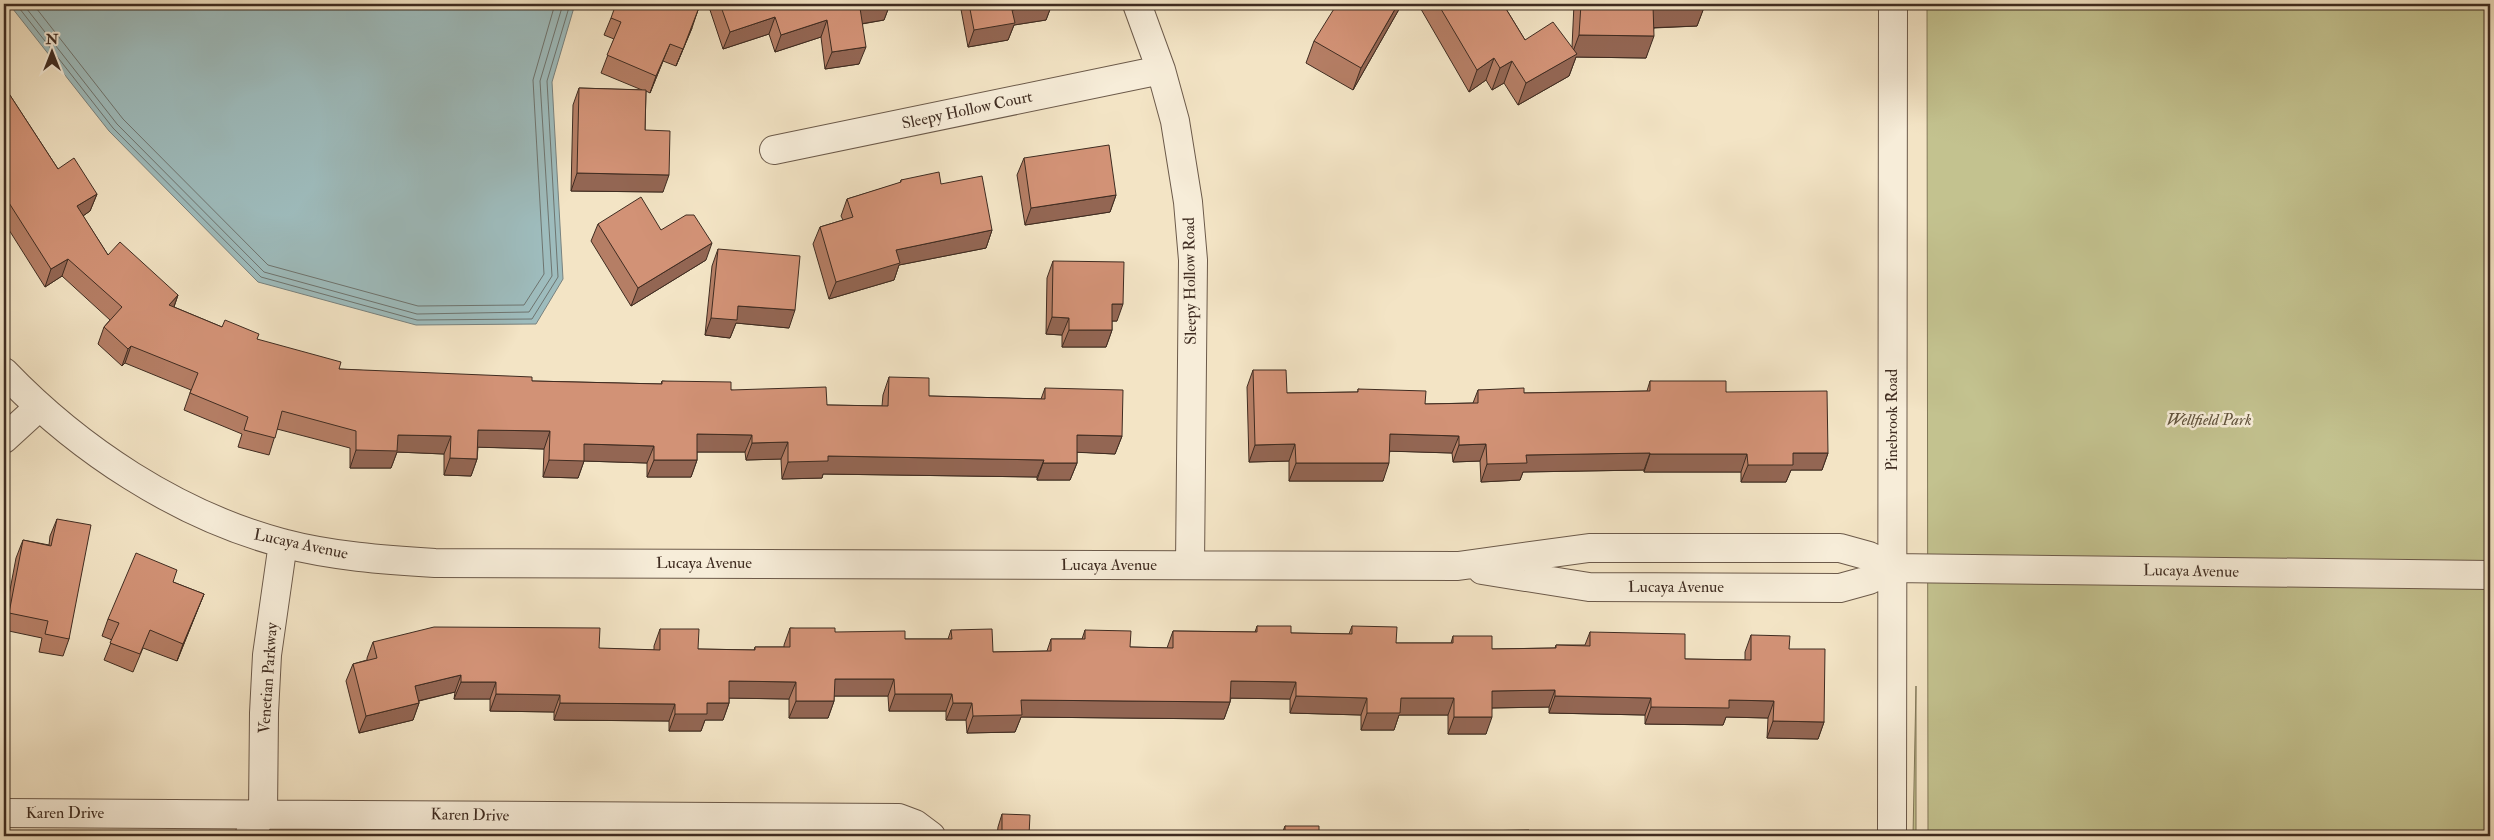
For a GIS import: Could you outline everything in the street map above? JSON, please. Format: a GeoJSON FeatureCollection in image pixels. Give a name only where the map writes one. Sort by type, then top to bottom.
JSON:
{"type":"FeatureCollection","features":[{"type":"Feature","properties":{"kind":"street","name":"Sleepy Hollow Road"},"geometry":{"type":"LineString","coordinates":[[1137,4],[1161,70],[1175,121],[1188,202],[1193,260],[1190,565]]}},
{"type":"Feature","properties":{"kind":"street","name":"Pinebrook Road"},"geometry":{"type":"LineString","coordinates":[[1892,836],[1893,4]]}},
{"type":"Feature","properties":{"kind":"street","name":"Sleepy Hollow Court"},"geometry":{"type":"LineString","coordinates":[[774,150],[1161,70]]}},
{"type":"Feature","properties":{"kind":"street","name":"Lucaya Avenue"},"geometry":{"type":"LineString","coordinates":[[4,372],[39,407],[73,434],[150,486],[209,516],[283,543],[342,554],[436,562],[1458,566],[1589,548],[1840,548],[1868,556],[1892,568],[2490,575]]}},
{"type":"Feature","properties":{"kind":"street"},"geometry":{"type":"LineString","coordinates":[[4,439],[39,407]]}},
{"type":"Feature","properties":{"kind":"street","name":"Venetian Parkway"},"geometry":{"type":"LineString","coordinates":[[263,813],[264,713],[267,655],[283,543]]}},
{"type":"Feature","properties":{"kind":"street","name":"Lucaya Avenue"},"geometry":{"type":"LineString","coordinates":[[1458,566],[1589,586],[1830,588],[1840,588],[1868,580],[1892,568]]}},
{"type":"Feature","properties":{"kind":"street","name":"Karen Drive"},"geometry":{"type":"LineString","coordinates":[[4,813],[263,813],[617,827],[899,818],[915,824],[931,836]]}},
{"type":"Feature","properties":{"kind":"street"},"geometry":{"type":"LineString","coordinates":[[249,836],[263,813],[280,836]]}},
{"type":"Feature","properties":{"kind":"green space","name":"Wellfield Park"},"geometry":{"type":"Polygon","coordinates":[[[1927,4],[2490,4],[2490,836],[1928,836],[1927,4]]]}},
{"type":"Feature","properties":{"kind":"green space"},"geometry":{"type":"Polygon","coordinates":[[[1916,686],[1916,836],[1913,836],[1916,686]]]}},
{"type":"Feature","properties":{"kind":"water"},"geometry":{"type":"Polygon","coordinates":[[[9,4],[575,4],[552,82],[563,279],[536,324],[416,325],[258,282],[109,131],[9,4]]]}},
{"type":"Feature","properties":{"kind":"building"},"geometry":{"type":"Polygon","coordinates":[[[616,4],[682,4],[698,10],[683,49],[670,44],[656,76],[607,55],[621,22],[611,18],[616,4]]]}},
{"type":"Feature","properties":{"kind":"building"},"geometry":{"type":"Polygon","coordinates":[[[720,4],[887,4],[860,8],[866,47],[832,52],[827,20],[781,35],[775,17],[730,32],[720,4]]]}},
{"type":"Feature","properties":{"kind":"building"},"geometry":{"type":"Polygon","coordinates":[[[969,4],[1046,4],[1012,10],[1015,23],[974,30],[969,4]]]}},
{"type":"Feature","properties":{"kind":"building"},"geometry":{"type":"Polygon","coordinates":[[[1337,4],[1398,4],[1361,68],[1314,41],[1337,4]]]}},
{"type":"Feature","properties":{"kind":"building"},"geometry":{"type":"Polygon","coordinates":[[[1438,4],[1503,4],[1525,40],[1553,22],[1577,54],[1526,83],[1512,61],[1500,68],[1494,58],[1477,70],[1438,4]]]}},
{"type":"Feature","properties":{"kind":"building"},"geometry":{"type":"Polygon","coordinates":[[[1581,4],[1705,5],[1653,6],[1654,36],[1579,35],[1581,4]]]}},
{"type":"Feature","properties":{"kind":"building"},"geometry":{"type":"Polygon","coordinates":[[[4,86],[58,169],[74,158],[97,194],[77,206],[108,255],[120,242],[178,295],[169,305],[222,327],[225,320],[259,334],[257,339],[341,362],[339,369],[532,377],[532,381],[662,384],[662,381],[731,382],[731,390],[826,387],[827,405],[888,406],[889,377],[929,378],[929,396],[1045,399],[1045,388],[1123,390],[1122,436],[1077,435],[1077,463],[1043,463],[1044,460],[828,456],[828,461],[788,462],[788,442],[752,443],[752,435],[697,434],[697,460],[654,460],[654,446],[584,444],[584,461],[549,460],[550,431],[478,430],[477,459],[450,458],[451,436],[398,435],[397,451],[356,450],[356,431],[282,411],[275,438],[244,430],[248,417],[190,393],[198,373],[131,346],[128,349],[104,327],[122,307],[68,259],[51,269],[4,195],[4,86]]]}},
{"type":"Feature","properties":{"kind":"building"},"geometry":{"type":"Polygon","coordinates":[[[579,88],[646,90],[645,130],[670,131],[669,175],[577,173],[579,88]]]}},
{"type":"Feature","properties":{"kind":"building"},"geometry":{"type":"Polygon","coordinates":[[[1109,145],[1116,195],[1031,208],[1024,158],[1109,145]]]}},
{"type":"Feature","properties":{"kind":"building"},"geometry":{"type":"Polygon","coordinates":[[[939,172],[941,184],[982,176],[992,230],[896,250],[900,263],[836,282],[820,227],[853,217],[847,199],[901,182],[901,180],[939,172]]]}},
{"type":"Feature","properties":{"kind":"building"},"geometry":{"type":"Polygon","coordinates":[[[641,197],[661,230],[686,215],[694,215],[712,243],[638,288],[598,224],[641,197]]]}},
{"type":"Feature","properties":{"kind":"building"},"geometry":{"type":"Polygon","coordinates":[[[718,249],[800,256],[795,310],[738,306],[737,320],[711,318],[718,249]]]}},
{"type":"Feature","properties":{"kind":"building"},"geometry":{"type":"Polygon","coordinates":[[[1053,261],[1124,262],[1123,304],[1112,304],[1112,330],[1069,330],[1069,318],[1052,317],[1053,261]]]}},
{"type":"Feature","properties":{"kind":"building"},"geometry":{"type":"Polygon","coordinates":[[[1253,370],[1286,370],[1287,393],[1358,392],[1358,389],[1426,391],[1425,404],[1478,403],[1478,390],[1524,388],[1524,393],[1650,391],[1650,381],[1726,381],[1726,392],[1827,391],[1828,453],[1793,453],[1793,465],[1748,465],[1747,454],[1650,453],[1526,455],[1527,463],[1487,464],[1486,444],[1459,445],[1459,436],[1390,434],[1389,463],[1296,463],[1295,444],[1255,445],[1253,370]]]}},
{"type":"Feature","properties":{"kind":"building"},"geometry":{"type":"Polygon","coordinates":[[[57,519],[91,525],[69,639],[45,634],[48,621],[9,613],[23,540],[51,546],[57,519]]]}},
{"type":"Feature","properties":{"kind":"building"},"geometry":{"type":"Polygon","coordinates":[[[136,553],[177,570],[173,582],[204,594],[183,644],[150,630],[140,654],[110,643],[119,623],[108,619],[136,553]]]}},
{"type":"Feature","properties":{"kind":"building"},"geometry":{"type":"Polygon","coordinates":[[[1257,626],[1291,626],[1291,633],[1352,634],[1352,626],[1397,627],[1396,643],[1453,643],[1453,636],[1492,636],[1492,649],[1556,648],[1556,645],[1590,646],[1590,632],[1685,634],[1685,659],[1751,660],[1751,635],[1790,636],[1789,649],[1825,649],[1824,722],[1773,721],[1774,701],[1729,700],[1729,708],[1651,707],[1651,698],[1555,696],[1555,690],[1492,691],[1492,717],[1454,717],[1454,698],[1401,698],[1400,713],[1367,713],[1367,698],[1296,696],[1296,682],[1231,681],[1230,702],[1021,700],[1022,715],[973,716],[972,703],[953,703],[952,694],[895,694],[894,679],[835,679],[834,701],[796,701],[796,682],[729,681],[729,703],[707,703],[707,714],[675,714],[675,704],[560,703],[560,695],[496,694],[496,682],[461,682],[461,675],[415,686],[419,703],[366,716],[353,664],[377,658],[373,642],[434,627],[600,628],[599,648],[660,650],[660,629],[699,629],[698,649],[755,650],[755,647],[790,647],[790,628],[835,628],[835,632],[905,631],[905,639],[952,639],[951,630],[992,629],[993,652],[1051,651],[1051,639],[1085,639],[1085,630],[1131,631],[1130,647],[1173,648],[1173,631],[1257,632],[1257,626]]]}},
{"type":"Feature","properties":{"kind":"building"},"geometry":{"type":"Polygon","coordinates":[[[1002,814],[1030,815],[1029,835],[1124,832],[1124,836],[1002,836],[1002,814]]]}},
{"type":"Feature","properties":{"kind":"building"},"geometry":{"type":"Polygon","coordinates":[[[1285,826],[1319,826],[1319,836],[1285,836],[1285,826]]]}},
{"type":"Feature","properties":{"kind":"building"},"geometry":{"type":"Polygon","coordinates":[[[1529,830],[1529,836],[1426,836],[1426,832],[1529,830]]]}}]}
